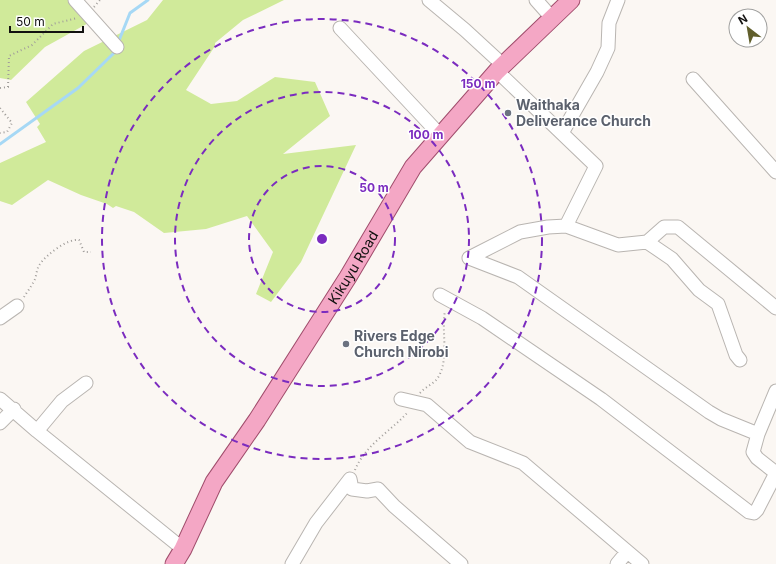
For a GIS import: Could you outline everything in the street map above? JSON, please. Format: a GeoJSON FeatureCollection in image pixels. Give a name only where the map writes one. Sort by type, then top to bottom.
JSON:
{"type":"FeatureCollection","features":[{"type":"Feature","properties":{"kind":"main road","name":"Kikuyu Road"},"geometry":{"type":"LineString","coordinates":[[174,564],[183,549],[214,482],[257,420],[348,277],[413,167],[500,68],[571,0]]}},
{"type":"Feature","properties":{"kind":"street"},"geometry":{"type":"LineString","coordinates":[[75,0],[117,47]]}},
{"type":"Feature","properties":{"kind":"street"},"geometry":{"type":"LineString","coordinates":[[429,0],[465,30],[562,134],[596,166],[566,226]]}},
{"type":"Feature","properties":{"kind":"street"},"geometry":{"type":"LineString","coordinates":[[536,0],[552,18]]}},
{"type":"Feature","properties":{"kind":"street"},"geometry":{"type":"LineString","coordinates":[[562,134],[597,72],[608,48],[609,23],[618,0]]}},
{"type":"Feature","properties":{"kind":"street"},"geometry":{"type":"LineString","coordinates":[[340,28],[440,135]]}},
{"type":"Feature","properties":{"kind":"street"},"geometry":{"type":"LineString","coordinates":[[693,79],[776,172]]}},
{"type":"Feature","properties":{"kind":"street"},"geometry":{"type":"LineString","coordinates":[[758,434],[721,419],[709,412],[518,276],[469,258],[520,232],[548,227],[566,226],[618,245],[647,242],[664,227],[678,227],[776,308]]}},
{"type":"Feature","properties":{"kind":"street"},"geometry":{"type":"LineString","coordinates":[[647,242],[672,259],[699,290],[718,304],[736,355],[740,360]]}},
{"type":"Feature","properties":{"kind":"street"},"geometry":{"type":"LineString","coordinates":[[440,295],[482,318],[602,399],[749,512],[754,513],[757,510],[776,473],[761,462],[753,452],[758,434],[776,392]]}},
{"type":"Feature","properties":{"kind":"street"},"geometry":{"type":"LineString","coordinates":[[0,318],[17,306]]}},
{"type":"Feature","properties":{"kind":"street"},"geometry":{"type":"LineString","coordinates":[[37,431],[62,401],[86,383]]}},
{"type":"Feature","properties":{"kind":"street"},"geometry":{"type":"LineString","coordinates":[[0,399],[37,431],[183,549]]}},
{"type":"Feature","properties":{"kind":"street"},"geometry":{"type":"LineString","coordinates":[[401,399],[427,405],[470,442],[523,463],[642,564]]}},
{"type":"Feature","properties":{"kind":"street"},"geometry":{"type":"LineString","coordinates":[[0,423],[14,410]]}},
{"type":"Feature","properties":{"kind":"street"},"geometry":{"type":"LineString","coordinates":[[292,564],[316,523],[350,479],[352,489],[367,491],[378,489],[394,506],[454,556],[461,564]]}},
{"type":"Feature","properties":{"kind":"street"},"geometry":{"type":"LineString","coordinates":[[617,564],[627,552]]}},
{"type":"Feature","properties":{"kind":"path"},"geometry":{"type":"LineString","coordinates":[[0,88],[8,87],[9,56],[32,45],[53,24],[88,16],[100,0]]}},
{"type":"Feature","properties":{"kind":"path"},"geometry":{"type":"LineString","coordinates":[[0,108],[12,123],[7,132],[0,133]]}},
{"type":"Feature","properties":{"kind":"path"},"geometry":{"type":"LineString","coordinates":[[17,306],[34,280],[39,264],[59,246],[75,239],[79,240],[84,252],[91,252]]}},
{"type":"Feature","properties":{"kind":"green space"},"geometry":{"type":"Polygon","coordinates":[[[0,0],[77,0],[92,21],[45,47],[11,80],[0,78],[0,0]]]}},
{"type":"Feature","properties":{"kind":"green space"},"geometry":{"type":"Polygon","coordinates":[[[163,0],[284,0],[243,20],[215,43],[215,46],[186,90],[211,104],[237,101],[275,77],[315,82],[330,116],[283,154],[356,145],[301,262],[271,302],[256,294],[273,252],[247,216],[206,229],[164,233],[134,212],[116,206],[113,208],[107,204],[81,195],[48,180],[12,205],[0,201],[0,163],[46,142],[37,127],[40,124],[26,102],[84,51],[147,20],[163,0]]]}},
{"type":"Feature","properties":{"kind":"waterway"},"geometry":{"type":"LineString","coordinates":[[118,43],[130,13],[148,0]]}},
{"type":"Feature","properties":{"kind":"waterway"},"geometry":{"type":"LineString","coordinates":[[0,144],[78,88],[116,50]]}},
{"type":"Feature","properties":{"kind":"place","name":"Waithaka Deliverance Church"},"geometry":{"type":"Point","coordinates":[508,113]}},
{"type":"Feature","properties":{"kind":"place","name":"Rivers Edge Church Nirobi"},"geometry":{"type":"Point","coordinates":[346,344]}}]}
